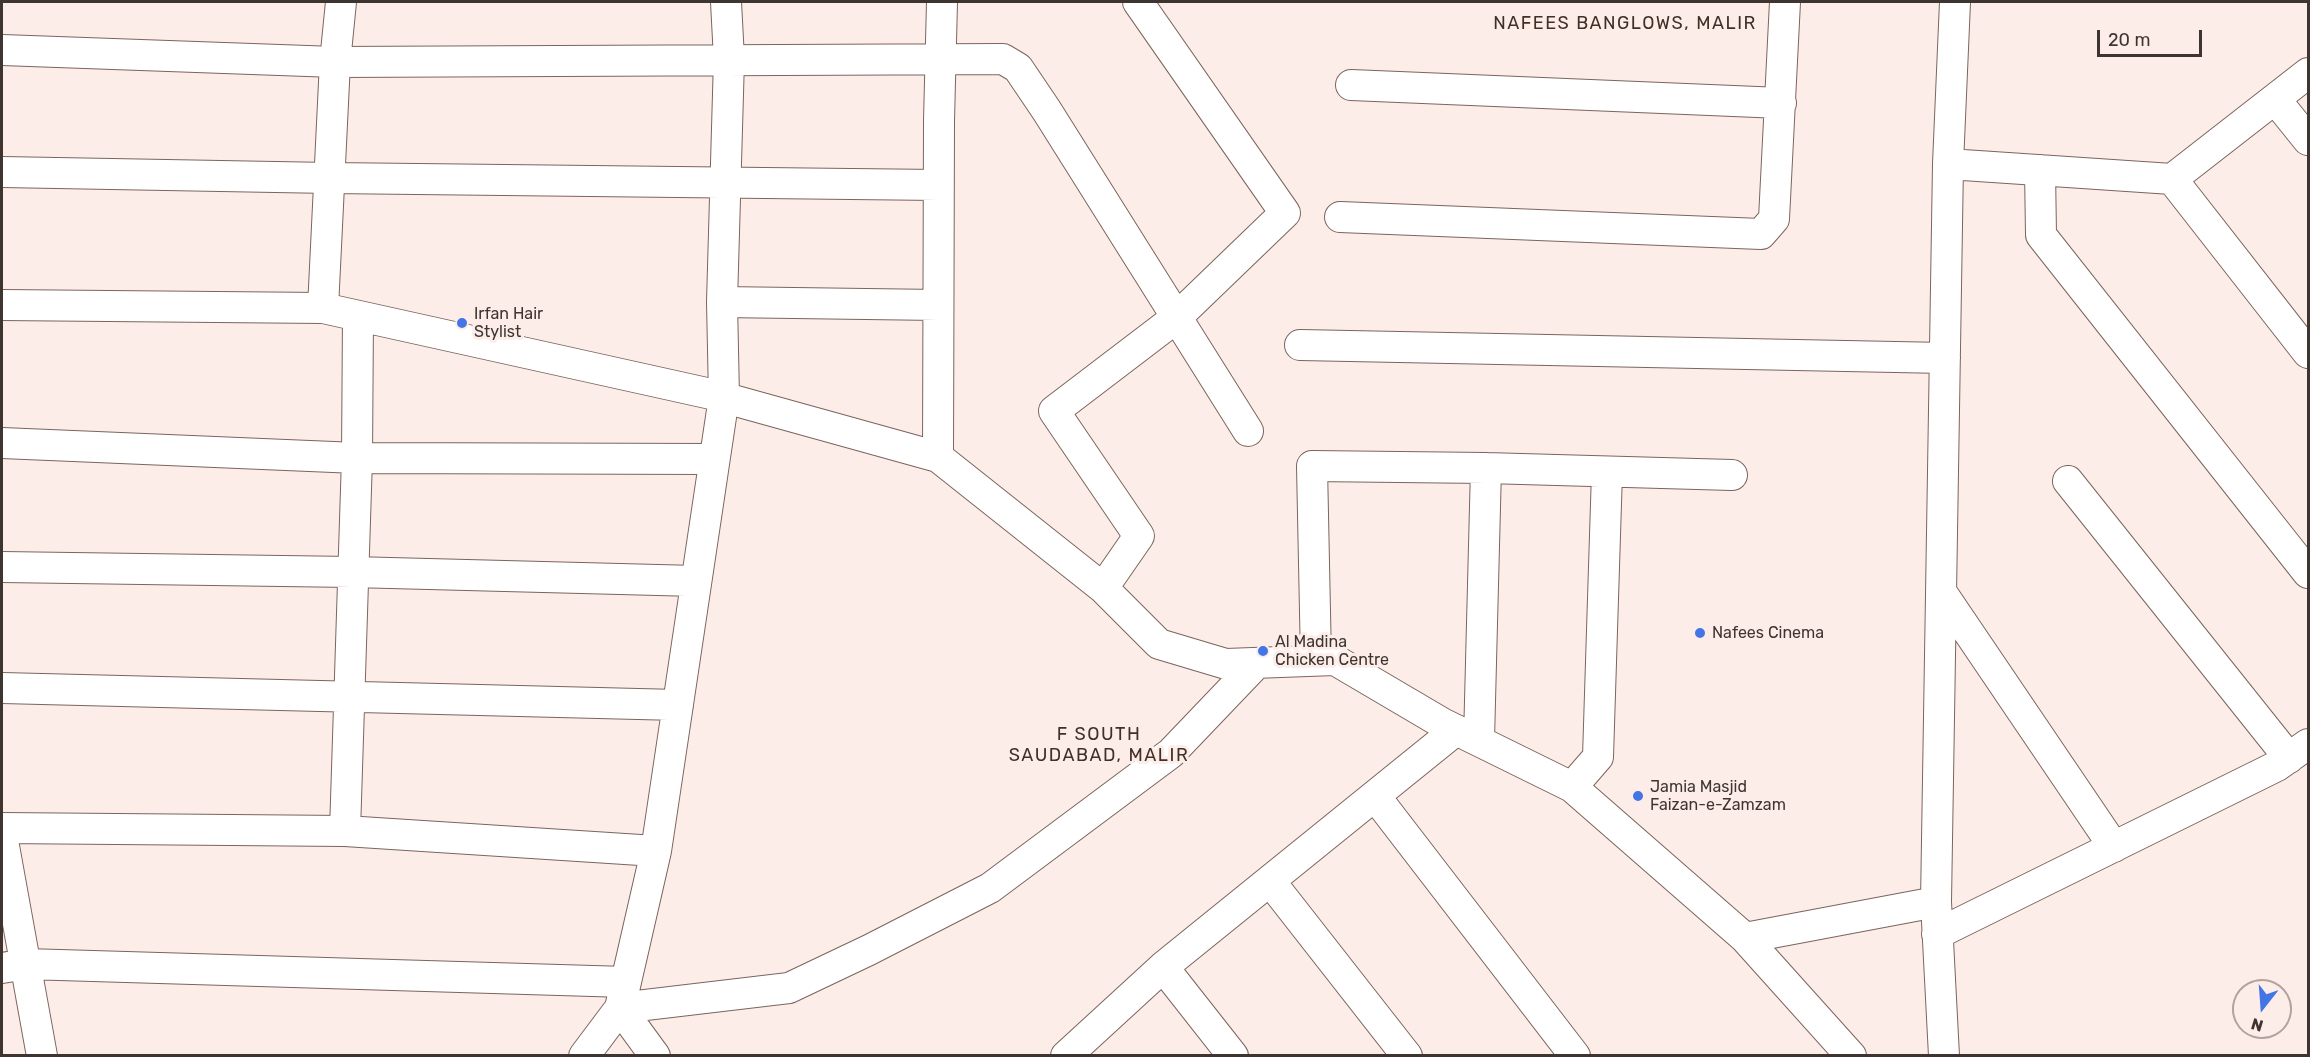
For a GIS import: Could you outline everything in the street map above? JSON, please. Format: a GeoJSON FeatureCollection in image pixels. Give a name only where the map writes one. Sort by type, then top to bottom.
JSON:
{"type":"FeatureCollection","features":[{"type":"Feature","properties":{"kind":"street"},"geometry":{"type":"LineString","coordinates":[[324,308],[335,62],[341,2]]}},
{"type":"Feature","properties":{"kind":"street"},"geometry":{"type":"LineString","coordinates":[[584,1056],[623,995],[656,850],[724,397],[722,302],[729,59],[726,2]]}},
{"type":"Feature","properties":{"kind":"street"},"geometry":{"type":"LineString","coordinates":[[938,457],[938,185],[942,2]]}},
{"type":"Feature","properties":{"kind":"street"},"geometry":{"type":"LineString","coordinates":[[1103,588],[1139,536],[1054,411],[1176,318],[1285,213],[1138,2]]}},
{"type":"Feature","properties":{"kind":"street"},"geometry":{"type":"LineString","coordinates":[[1340,217],[1761,234],[1774,219],[1785,2]]}},
{"type":"Feature","properties":{"kind":"street"},"geometry":{"type":"LineString","coordinates":[[1944,1056],[1936,902],[1948,164],[1955,2]]}},
{"type":"Feature","properties":{"kind":"street"},"geometry":{"type":"LineString","coordinates":[[2,50],[335,62],[1003,59],[1018,68],[1248,431]]}},
{"type":"Feature","properties":{"kind":"street"},"geometry":{"type":"LineString","coordinates":[[1948,164],[2172,179],[2308,73]]}},
{"type":"Feature","properties":{"kind":"street"},"geometry":{"type":"LineString","coordinates":[[1351,85],[1781,103]]}},
{"type":"Feature","properties":{"kind":"street"},"geometry":{"type":"LineString","coordinates":[[2275,99],[2308,140]]}},
{"type":"Feature","properties":{"kind":"street"},"geometry":{"type":"LineString","coordinates":[[2040,170],[2040,235],[2308,573]]}},
{"type":"Feature","properties":{"kind":"street"},"geometry":{"type":"LineString","coordinates":[[2,172],[938,185]]}},
{"type":"Feature","properties":{"kind":"street"},"geometry":{"type":"LineString","coordinates":[[2172,179],[2308,353]]}},
{"type":"Feature","properties":{"kind":"street"},"geometry":{"type":"LineString","coordinates":[[722,302],[938,305]]}},
{"type":"Feature","properties":{"kind":"street"},"geometry":{"type":"LineString","coordinates":[[2,305],[324,308],[724,397],[938,457],[1103,588],[1160,644],[1226,664],[1335,660],[1468,735],[1572,787],[1745,938],[1851,1056]]}},
{"type":"Feature","properties":{"kind":"street"},"geometry":{"type":"LineString","coordinates":[[345,831],[357,458],[358,316]]}},
{"type":"Feature","properties":{"kind":"street"},"geometry":{"type":"LineString","coordinates":[[1300,345],[1945,358]]}},
{"type":"Feature","properties":{"kind":"street"},"geometry":{"type":"LineString","coordinates":[[2,443],[357,458],[714,459]]}},
{"type":"Feature","properties":{"kind":"street"},"geometry":{"type":"LineString","coordinates":[[1316,660],[1312,466],[1732,475]]}},
{"type":"Feature","properties":{"kind":"street"},"geometry":{"type":"LineString","coordinates":[[1468,735],[1486,468]]}},
{"type":"Feature","properties":{"kind":"street"},"geometry":{"type":"LineString","coordinates":[[1572,787],[1598,757],[1607,472]]}},
{"type":"Feature","properties":{"kind":"street"},"geometry":{"type":"LineString","coordinates":[[1937,934],[2277,766],[2299,751],[2068,481]]}},
{"type":"Feature","properties":{"kind":"street"},"geometry":{"type":"LineString","coordinates":[[2,567],[352,572],[696,581]]}},
{"type":"Feature","properties":{"kind":"street"},"geometry":{"type":"LineString","coordinates":[[1942,593],[2114,847]]}},
{"type":"Feature","properties":{"kind":"street"},"geometry":{"type":"LineString","coordinates":[[14,966],[623,995],[789,988],[990,888],[1171,753],[1257,663]]}},
{"type":"Feature","properties":{"kind":"street"},"geometry":{"type":"LineString","coordinates":[[2,688],[678,705]]}},
{"type":"Feature","properties":{"kind":"street"},"geometry":{"type":"LineString","coordinates":[[1066,1056],[1163,967],[1375,796],[1468,735]]}},
{"type":"Feature","properties":{"kind":"street"},"geometry":{"type":"LineString","coordinates":[[1375,796],[1575,1056]]}},
{"type":"Feature","properties":{"kind":"street"},"geometry":{"type":"LineString","coordinates":[[2,828],[345,831],[656,850]]}},
{"type":"Feature","properties":{"kind":"street"},"geometry":{"type":"LineString","coordinates":[[2,835],[14,966],[42,1056]]}},
{"type":"Feature","properties":{"kind":"street"},"geometry":{"type":"LineString","coordinates":[[1270,881],[1407,1056]]}},
{"type":"Feature","properties":{"kind":"street"},"geometry":{"type":"LineString","coordinates":[[1745,938],[1936,902]]}},
{"type":"Feature","properties":{"kind":"street"},"geometry":{"type":"LineString","coordinates":[[1163,967],[1233,1056]]}},
{"type":"Feature","properties":{"kind":"street"},"geometry":{"type":"LineString","coordinates":[[623,995],[655,1056]]}},
{"type":"Feature","properties":{"kind":"place","name":"Irfan Hair Stylist"},"geometry":{"type":"Point","coordinates":[462,323]}},
{"type":"Feature","properties":{"kind":"place","name":"Nafees Cinema"},"geometry":{"type":"Point","coordinates":[1700,633]}},
{"type":"Feature","properties":{"kind":"place","name":"Al Madina Chicken Centre"},"geometry":{"type":"Point","coordinates":[1263,651]}},
{"type":"Feature","properties":{"kind":"place","name":"Jamia Masjid Faizan-e-Zamzam"},"geometry":{"type":"Point","coordinates":[1638,796]}},
{"type":"Feature","properties":{"kind":"district","name":"NAFEES BANGLOWS, MALIR"},"geometry":{"type":"Point","coordinates":[1625,24]}},
{"type":"Feature","properties":{"kind":"district","name":"F SOUTH SAUDABAD, MALIR"},"geometry":{"type":"Point","coordinates":[1099,745]}}]}
